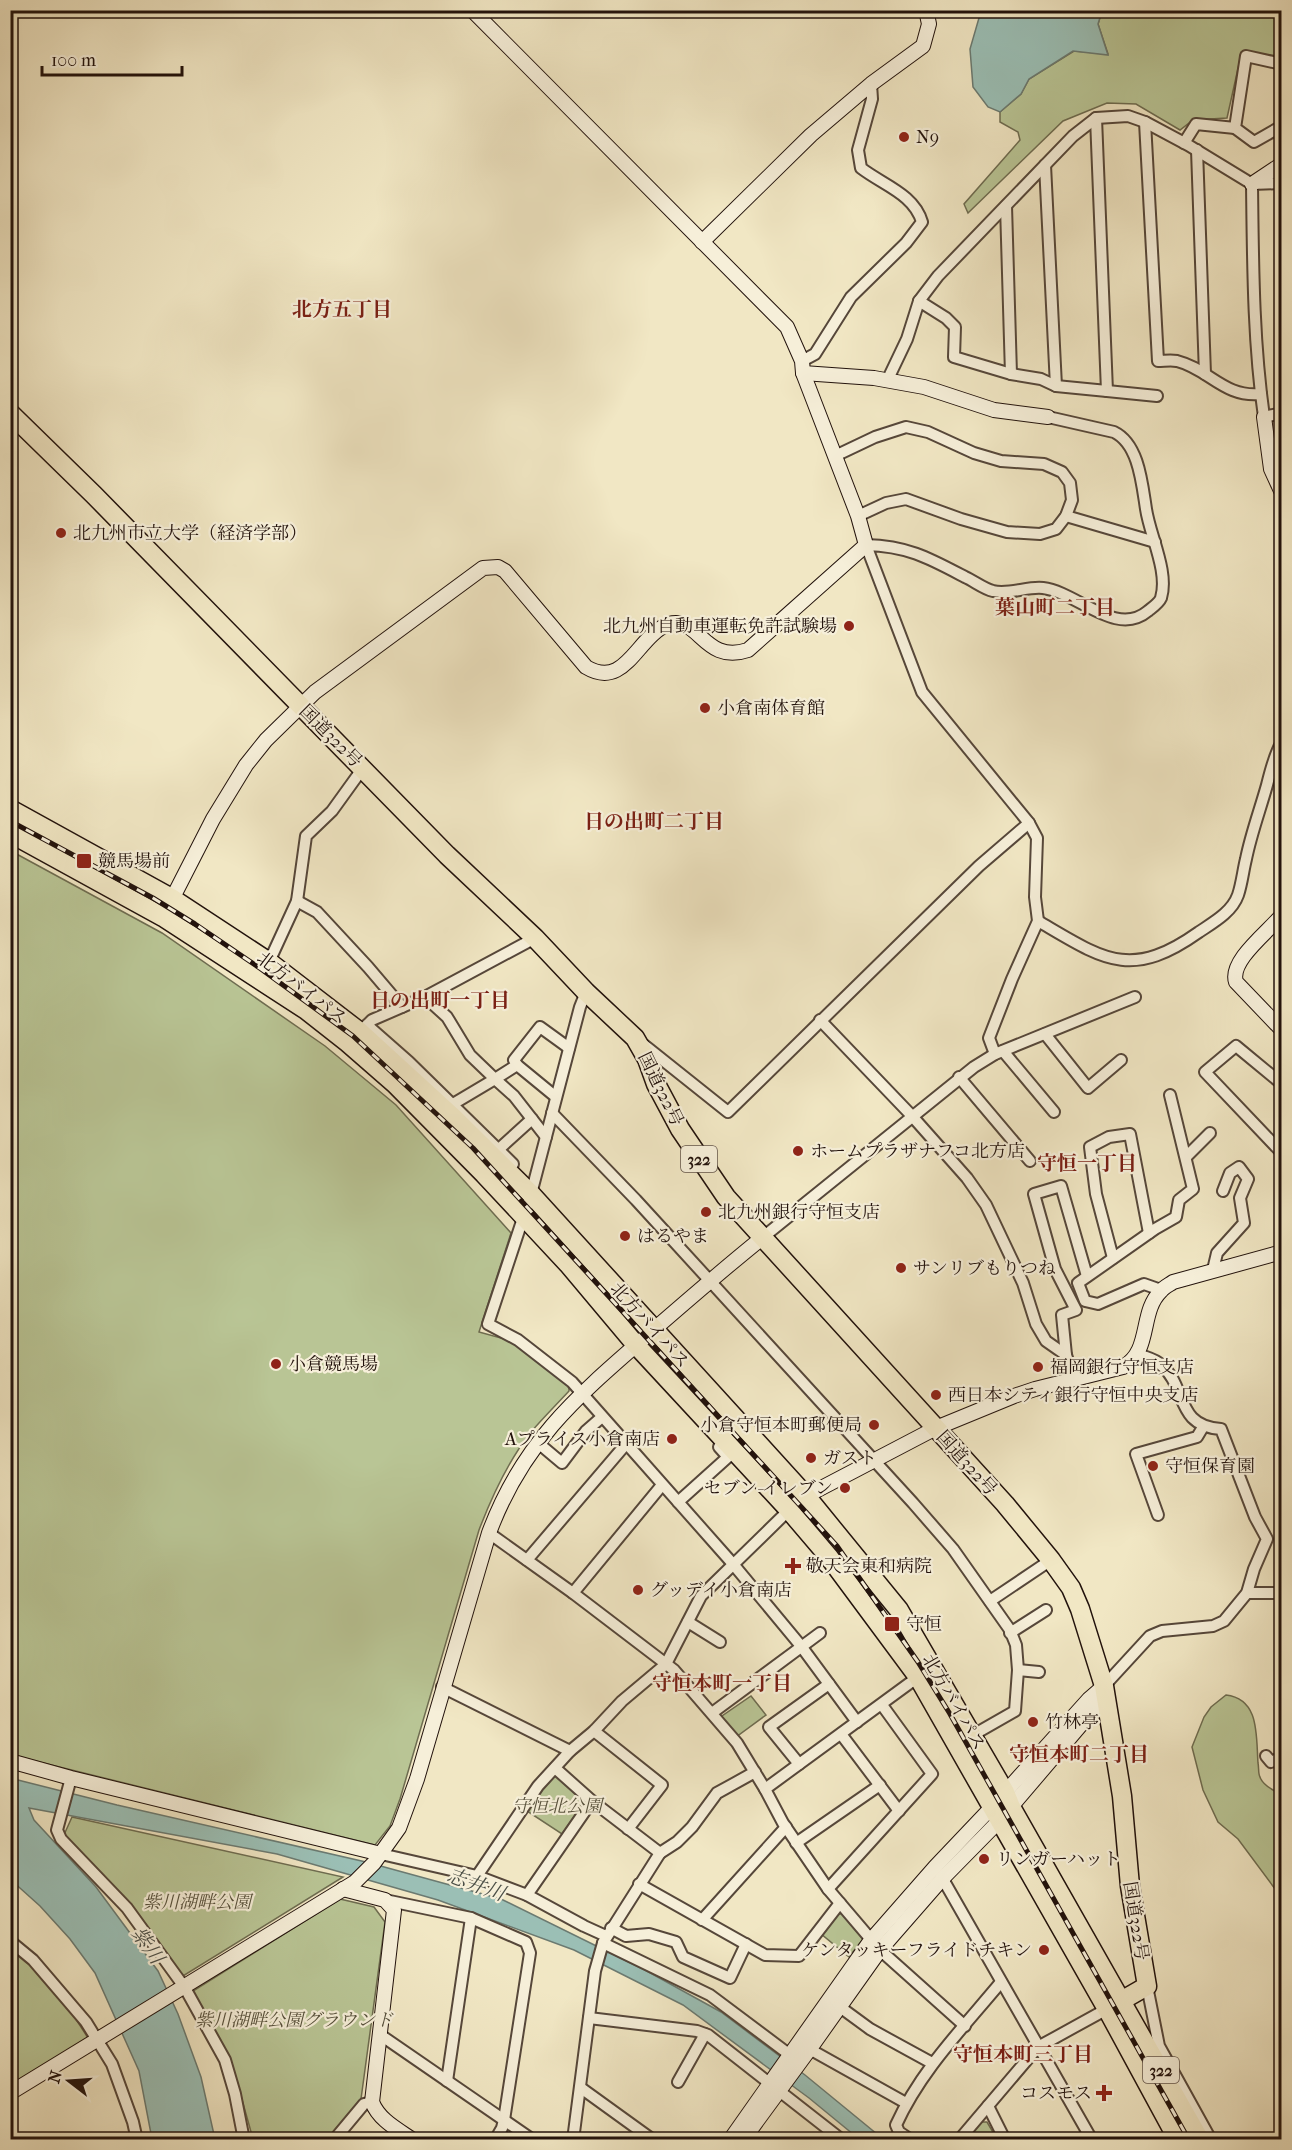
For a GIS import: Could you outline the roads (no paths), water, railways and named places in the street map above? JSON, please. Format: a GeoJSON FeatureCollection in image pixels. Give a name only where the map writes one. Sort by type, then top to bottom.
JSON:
{"type":"FeatureCollection","features":[{"type":"Feature","properties":{"kind":"highway","name":"国道322号"},"geometry":{"type":"LineString","coordinates":[[10,413],[94,495],[447,855],[535,938],[586,992],[635,1038],[656,1084],[698,1158],[726,1197],[1005,1504],[1071,1588],[1080,1609],[1104,1686],[1122,1796],[1131,1896],[1147,1986],[1115,2005]]}},
{"type":"Feature","properties":{"kind":"highway","name":"北方バイパス"},"geometry":{"type":"LineString","coordinates":[[10,809],[173,899],[269,962],[359,1033],[532,1190],[654,1329],[806,1496],[899,1610],[1008,1799],[1115,2005]]}},
{"type":"Feature","properties":{"kind":"highway","name":"北方バイパス"},"geometry":{"type":"LineString","coordinates":[[10,833],[106,888],[163,917],[306,1010],[359,1033],[441,1128],[568,1264],[636,1345],[789,1510],[837,1566],[918,1677],[958,1744],[995,1814],[1115,2005]]}},
{"type":"Feature","properties":{"kind":"highway","name":"322"},"geometry":{"type":"LineString","coordinates":[[1115,2005],[1178,2139]]}},
{"type":"Feature","properties":{"kind":"highway","name":"322"},"geometry":{"type":"LineString","coordinates":[[1115,2005],[1200,2139]]}},
{"type":"Feature","properties":{"kind":"street"},"geometry":{"type":"LineString","coordinates":[[472,10],[787,327],[922,692],[1029,823],[1037,838],[1035,897],[1038,921],[989,1038],[999,1053],[1054,1112]]}},
{"type":"Feature","properties":{"kind":"street"},"geometry":{"type":"LineString","coordinates":[[702,242],[812,135],[871,84],[923,46],[929,24],[926,10]]}},
{"type":"Feature","properties":{"kind":"street"},"geometry":{"type":"LineString","coordinates":[[1235,128],[1246,56],[1281,64]]}},
{"type":"Feature","properties":{"kind":"street"},"geometry":{"type":"LineString","coordinates":[[803,367],[815,354],[851,297],[906,243],[922,222],[918,209],[904,195],[861,168],[858,150],[872,99],[871,84]]}},
{"type":"Feature","properties":{"kind":"street"},"geometry":{"type":"LineString","coordinates":[[887,381],[907,339],[919,301],[938,276],[1073,136],[1096,118],[1128,116],[1145,122],[1197,150],[1252,184],[1281,183]]}},
{"type":"Feature","properties":{"kind":"street"},"geometry":{"type":"LineString","coordinates":[[1096,118],[1107,391]]}},
{"type":"Feature","properties":{"kind":"street"},"geometry":{"type":"LineString","coordinates":[[1145,122],[1158,362],[1177,361],[1205,374],[1234,392],[1248,396],[1261,394]]}},
{"type":"Feature","properties":{"kind":"street"},"geometry":{"type":"LineString","coordinates":[[1184,143],[1196,124],[1235,128],[1254,142],[1281,126]]}},
{"type":"Feature","properties":{"kind":"street"},"geometry":{"type":"LineString","coordinates":[[1197,150],[1205,374]]}},
{"type":"Feature","properties":{"kind":"street"},"geometry":{"type":"LineString","coordinates":[[1252,184],[1281,164]]}},
{"type":"Feature","properties":{"kind":"street"},"geometry":{"type":"LineString","coordinates":[[1046,165],[1056,386]]}},
{"type":"Feature","properties":{"kind":"street"},"geometry":{"type":"LineString","coordinates":[[1252,184],[1255,326],[1261,394],[1271,469],[1281,493]]}},
{"type":"Feature","properties":{"kind":"street"},"geometry":{"type":"LineString","coordinates":[[1006,206],[1011,374]]}},
{"type":"Feature","properties":{"kind":"street"},"geometry":{"type":"LineString","coordinates":[[919,301],[946,318],[955,327],[954,357],[1011,374],[1041,379],[1056,386],[1157,396]]}},
{"type":"Feature","properties":{"kind":"street"},"geometry":{"type":"LineString","coordinates":[[163,917],[213,819],[246,765],[266,740],[315,692],[483,568],[489,566],[505,571],[586,667],[597,673],[607,674],[617,671],[660,628],[672,623],[682,624],[694,630],[711,648],[736,654],[748,650],[866,545],[888,545],[917,552],[994,592],[1042,588],[1065,594],[1101,614],[1122,620],[1141,617],[1160,601],[1164,582],[1148,519],[1142,483],[1131,450],[1123,437],[1114,432],[1048,417],[994,410],[924,387],[803,367]]}},
{"type":"Feature","properties":{"kind":"street"},"geometry":{"type":"LineString","coordinates":[[1264,417],[1281,413]]}},
{"type":"Feature","properties":{"kind":"street"},"geometry":{"type":"LineString","coordinates":[[835,456],[875,437],[906,427],[928,432],[974,453],[1001,461],[1044,464],[1062,472],[1070,483],[1072,500],[1066,516],[1056,529],[1040,534],[1007,532],[961,519],[906,499],[886,503],[858,516]]}},
{"type":"Feature","properties":{"kind":"street"},"geometry":{"type":"LineString","coordinates":[[1066,516],[1155,542]]}},
{"type":"Feature","properties":{"kind":"street"},"geometry":{"type":"LineString","coordinates":[[1038,921],[1094,953],[1131,960],[1150,958],[1167,952],[1223,915],[1238,894],[1255,824],[1281,742]]}},
{"type":"Feature","properties":{"kind":"street"},"geometry":{"type":"LineString","coordinates":[[269,962],[297,901],[306,836],[332,811],[363,768]]}},
{"type":"Feature","properties":{"kind":"street"},"geometry":{"type":"LineString","coordinates":[[635,1038],[728,1112],[979,866],[1029,823]]}},
{"type":"Feature","properties":{"kind":"street"},"geometry":{"type":"LineString","coordinates":[[297,901],[317,912],[369,967],[402,1007]]}},
{"type":"Feature","properties":{"kind":"street"},"geometry":{"type":"LineString","coordinates":[[1281,915],[1240,960],[1234,976],[1236,982],[1281,1030]]}},
{"type":"Feature","properties":{"kind":"street"},"geometry":{"type":"LineString","coordinates":[[532,1190],[499,1149],[453,1104],[359,1033],[372,1020],[425,997],[535,938]]}},
{"type":"Feature","properties":{"kind":"street"},"geometry":{"type":"LineString","coordinates":[[586,992],[532,1190],[488,1324],[518,1340],[572,1382],[733,1564],[801,1646],[857,1722]]}},
{"type":"Feature","properties":{"kind":"street"},"geometry":{"type":"LineString","coordinates":[[425,997],[447,1017],[470,1055],[514,1096],[546,1137]]}},
{"type":"Feature","properties":{"kind":"street"},"geometry":{"type":"LineString","coordinates":[[10,2093],[349,1886],[378,1859],[399,1828],[417,1779],[442,1687],[498,1508],[537,1442],[581,1393],[709,1281],[946,1091],[959,1077],[999,1053],[1135,997]]}},
{"type":"Feature","properties":{"kind":"street"},"geometry":{"type":"LineString","coordinates":[[820,1020],[912,1116],[967,1178],[986,1204],[1023,1283],[1036,1324],[1046,1341],[1066,1355]]}},
{"type":"Feature","properties":{"kind":"street"},"geometry":{"type":"LineString","coordinates":[[556,1097],[514,1060],[540,1027],[569,1048]]}},
{"type":"Feature","properties":{"kind":"street"},"geometry":{"type":"LineString","coordinates":[[1045,1034],[1088,1088],[1120,1060]]}},
{"type":"Feature","properties":{"kind":"street"},"geometry":{"type":"LineString","coordinates":[[1281,1084],[1236,1046],[1205,1072],[1281,1153]]}},
{"type":"Feature","properties":{"kind":"street"},"geometry":{"type":"LineString","coordinates":[[453,1104],[517,1065]]}},
{"type":"Feature","properties":{"kind":"street"},"geometry":{"type":"LineString","coordinates":[[959,1077],[1030,1161]]}},
{"type":"Feature","properties":{"kind":"street"},"geometry":{"type":"LineString","coordinates":[[1161,1290],[1144,1284],[1098,1304],[1085,1301],[1078,1283],[1149,1233],[1176,1217],[1179,1200],[1193,1189],[1170,1095]]}},
{"type":"Feature","properties":{"kind":"street"},"geometry":{"type":"LineString","coordinates":[[552,1113],[636,1200],[953,1549],[990,1601],[1016,1645],[1018,1670],[1015,1711],[973,1735]]}},
{"type":"Feature","properties":{"kind":"street"},"geometry":{"type":"LineString","coordinates":[[499,1149],[532,1119]]}},
{"type":"Feature","properties":{"kind":"street"},"geometry":{"type":"LineString","coordinates":[[1186,1157],[1210,1133]]}},
{"type":"Feature","properties":{"kind":"street"},"geometry":{"type":"LineString","coordinates":[[1113,1258],[1096,1194],[1090,1147],[1109,1137],[1130,1134],[1149,1233]]}},
{"type":"Feature","properties":{"kind":"street"},"geometry":{"type":"LineString","coordinates":[[1213,1270],[1217,1254],[1244,1223],[1240,1198],[1248,1179],[1239,1167],[1230,1173],[1222,1191]]}},
{"type":"Feature","properties":{"kind":"street"},"geometry":{"type":"LineString","coordinates":[[1074,1380],[1066,1355],[1062,1316],[1076,1310],[1055,1269],[1034,1194],[1060,1186],[1087,1276]]}},
{"type":"Feature","properties":{"kind":"street"},"geometry":{"type":"LineString","coordinates":[[477,1876],[538,1786],[570,1751],[594,1731],[622,1701],[666,1664],[701,1596],[806,1496],[936,1428],[1035,1389],[1131,1363],[1138,1354],[1150,1311],[1161,1290],[1173,1282],[1281,1252]]}},
{"type":"Feature","properties":{"kind":"street"},"geometry":{"type":"LineString","coordinates":[[804,2046],[875,1945],[995,1814],[1089,1699],[1150,1636],[1162,1631],[1220,1624],[1247,1593],[1267,1539],[1255,1517],[1221,1430],[1203,1426],[1189,1415],[1160,1363],[1138,1354]]}},
{"type":"Feature","properties":{"kind":"street"},"geometry":{"type":"LineString","coordinates":[[672,1383],[669,1392],[728,1457],[678,1502]]}},
{"type":"Feature","properties":{"kind":"street"},"geometry":{"type":"LineString","coordinates":[[537,1442],[562,1462],[586,1431],[602,1417]]}},
{"type":"Feature","properties":{"kind":"street"},"geometry":{"type":"LineString","coordinates":[[1158,1515],[1136,1454],[1197,1437],[1203,1426]]}},
{"type":"Feature","properties":{"kind":"street"},"geometry":{"type":"LineString","coordinates":[[527,1560],[626,1444]]}},
{"type":"Feature","properties":{"kind":"street"},"geometry":{"type":"LineString","coordinates":[[573,1593],[662,1485]]}},
{"type":"Feature","properties":{"kind":"street"},"geometry":{"type":"LineString","coordinates":[[489,1533],[674,1670],[737,1743],[786,1827],[828,1889],[875,1945],[965,2026]]}},
{"type":"Feature","properties":{"kind":"street"},"geometry":{"type":"LineString","coordinates":[[990,1601],[1051,1560]]}},
{"type":"Feature","properties":{"kind":"street"},"geometry":{"type":"LineString","coordinates":[[1247,1593],[1281,1593]]}},
{"type":"Feature","properties":{"kind":"street"},"geometry":{"type":"LineString","coordinates":[[1010,1632],[1046,1610]]}},
{"type":"Feature","properties":{"kind":"street"},"geometry":{"type":"LineString","coordinates":[[688,1622],[720,1642]]}},
{"type":"Feature","properties":{"kind":"street"},"geometry":{"type":"LineString","coordinates":[[712,1713],[820,1633]]}},
{"type":"Feature","properties":{"kind":"street"},"geometry":{"type":"LineString","coordinates":[[1018,1670],[1039,1672]]}},
{"type":"Feature","properties":{"kind":"street"},"geometry":{"type":"LineString","coordinates":[[765,1789],[918,1677]]}},
{"type":"Feature","properties":{"kind":"street"},"geometry":{"type":"LineString","coordinates":[[799,1764],[769,1727],[829,1683]]}},
{"type":"Feature","properties":{"kind":"street"},"geometry":{"type":"LineString","coordinates":[[442,1687],[570,1751]]}},
{"type":"Feature","properties":{"kind":"street"},"geometry":{"type":"LineString","coordinates":[[828,1889],[932,1774],[882,1705]]}},
{"type":"Feature","properties":{"kind":"street"},"geometry":{"type":"LineString","coordinates":[[594,1731],[662,1785],[628,1829]]}},
{"type":"Feature","properties":{"kind":"street"},"geometry":{"type":"LineString","coordinates":[[841,1734],[899,1811]]}},
{"type":"Feature","properties":{"kind":"street"},"geometry":{"type":"LineString","coordinates":[[1266,1756],[1271,1762],[1281,1757]]}},
{"type":"Feature","properties":{"kind":"street"},"geometry":{"type":"LineString","coordinates":[[10,1761],[378,1859],[477,1876],[527,1895],[607,1936],[710,1995],[792,2059]]}},
{"type":"Feature","properties":{"kind":"street"},"geometry":{"type":"LineString","coordinates":[[555,1768],[592,1801],[660,1853]]}},
{"type":"Feature","properties":{"kind":"street"},"geometry":{"type":"LineString","coordinates":[[573,2139],[596,1971],[607,1936],[660,1853],[684,1835],[717,1793],[755,1772]]}},
{"type":"Feature","properties":{"kind":"street"},"geometry":{"type":"LineString","coordinates":[[71,1778],[57,1830],[61,1839],[127,1908],[185,1988],[225,2060],[244,2139]]}},
{"type":"Feature","properties":{"kind":"street"},"geometry":{"type":"LineString","coordinates":[[796,1843],[880,1785]]}},
{"type":"Feature","properties":{"kind":"street"},"geometry":{"type":"LineString","coordinates":[[527,1895],[592,1801]]}},
{"type":"Feature","properties":{"kind":"street"},"geometry":{"type":"LineString","coordinates":[[702,1920],[786,1827]]}},
{"type":"Feature","properties":{"kind":"street"},"geometry":{"type":"LineString","coordinates":[[939,1873],[1092,2139]]}},
{"type":"Feature","properties":{"kind":"street"},"geometry":{"type":"LineString","coordinates":[[639,1884],[765,1955],[799,1956],[840,1903]]}},
{"type":"Feature","properties":{"kind":"street"},"geometry":{"type":"LineString","coordinates":[[349,1886],[385,1900],[471,1918],[526,1942],[530,1953],[504,2120],[495,2139]]}},
{"type":"Feature","properties":{"kind":"street"},"geometry":{"type":"LineString","coordinates":[[385,1900],[394,1910],[395,1917],[372,2102],[375,2111],[413,2139]]}},
{"type":"Feature","properties":{"kind":"street"},"geometry":{"type":"LineString","coordinates":[[447,2080],[471,1918]]}},
{"type":"Feature","properties":{"kind":"street"},"geometry":{"type":"LineString","coordinates":[[607,1936],[649,1934],[676,1942],[683,1957],[730,1978],[746,1944]]}},
{"type":"Feature","properties":{"kind":"street"},"geometry":{"type":"LineString","coordinates":[[10,1941],[33,1960],[70,2002],[98,2039],[112,2064],[137,2139]]}},
{"type":"Feature","properties":{"kind":"street"},"geometry":{"type":"LineString","coordinates":[[743,2139],[792,2059],[840,2007],[875,1945]]}},
{"type":"Feature","properties":{"kind":"street"},"geometry":{"type":"LineString","coordinates":[[911,2139],[899,2132],[896,2125],[906,2103],[932,2063],[1001,1982]]}},
{"type":"Feature","properties":{"kind":"street"},"geometry":{"type":"LineString","coordinates":[[1147,1986],[1159,2046],[1211,2139]]}},
{"type":"Feature","properties":{"kind":"street"},"geometry":{"type":"LineString","coordinates":[[959,2139],[1038,2047],[1115,2005]]}},
{"type":"Feature","properties":{"kind":"street"},"geometry":{"type":"LineString","coordinates":[[840,2007],[870,2029],[932,2063]]}},
{"type":"Feature","properties":{"kind":"street"},"geometry":{"type":"LineString","coordinates":[[589,2018],[705,2034],[777,2084],[842,2139]]}},
{"type":"Feature","properties":{"kind":"street"},"geometry":{"type":"LineString","coordinates":[[379,2034],[533,2139]]}},
{"type":"Feature","properties":{"kind":"street"},"geometry":{"type":"LineString","coordinates":[[678,2082],[705,2034]]}},
{"type":"Feature","properties":{"kind":"street"},"geometry":{"type":"LineString","coordinates":[[804,2046],[906,2103]]}},
{"type":"Feature","properties":{"kind":"street"},"geometry":{"type":"LineString","coordinates":[[730,2139],[777,2084]]}},
{"type":"Feature","properties":{"kind":"street"},"geometry":{"type":"LineString","coordinates":[[580,2088],[653,2139]]}},
{"type":"Feature","properties":{"kind":"street"},"geometry":{"type":"LineString","coordinates":[[334,2139],[364,2104],[372,2102]]}},
{"type":"Feature","properties":{"kind":"street"},"geometry":{"type":"LineString","coordinates":[[988,2106],[1005,2139]]}},
{"type":"Feature","properties":{"kind":"water"},"geometry":{"type":"Polygon","coordinates":[[[981,11],[1102,11],[1098,24],[1108,55],[1073,51],[1029,79],[1021,94],[1000,112],[988,107],[973,87],[970,49],[981,11]]]}},
{"type":"Feature","properties":{"kind":"water"},"geometry":{"type":"Polygon","coordinates":[[[10,1778],[366,1862],[501,1899],[645,1970],[721,2012],[805,2075],[883,2139],[859,2139],[809,2098],[683,2005],[574,1950],[438,1900],[277,1854],[29,1808],[34,1820],[96,1887],[158,1971],[178,2014],[201,2077],[215,2139],[152,2139],[139,2071],[95,1973],[70,1939],[40,1906],[11,1880],[10,1778]]]}},
{"type":"Feature","properties":{"kind":"railway"},"geometry":{"type":"LineString","coordinates":[[10,821],[153,898],[195,924],[353,1036],[473,1148],[837,1546],[918,1662],[950,1714],[1189,2140]]}},
{"type":"Feature","properties":{"kind":"place","name":"N9"},"geometry":{"type":"Point","coordinates":[904,137]}},
{"type":"Feature","properties":{"kind":"place","name":"北九州市立大学（経済学部）"},"geometry":{"type":"Point","coordinates":[61,533]}},
{"type":"Feature","properties":{"kind":"place","name":"北九州自動車運転免許試験場"},"geometry":{"type":"Point","coordinates":[849,626]}},
{"type":"Feature","properties":{"kind":"place","name":"小倉南体育館"},"geometry":{"type":"Point","coordinates":[705,708]}},
{"type":"Feature","properties":{"kind":"place","name":"競馬場前"},"geometry":{"type":"Point","coordinates":[84,861]}},
{"type":"Feature","properties":{"kind":"place","name":"ホームプラザナフコ北方店"},"geometry":{"type":"Point","coordinates":[798,1151]}},
{"type":"Feature","properties":{"kind":"place","name":"北九州銀行守恒支店"},"geometry":{"type":"Point","coordinates":[706,1212]}},
{"type":"Feature","properties":{"kind":"place","name":"はるやま"},"geometry":{"type":"Point","coordinates":[625,1236]}},
{"type":"Feature","properties":{"kind":"place","name":"サンリブもりつね"},"geometry":{"type":"Point","coordinates":[901,1268]}},
{"type":"Feature","properties":{"kind":"place","name":"小倉競馬場"},"geometry":{"type":"Point","coordinates":[276,1364]}},
{"type":"Feature","properties":{"kind":"place","name":"福岡銀行守恒支店"},"geometry":{"type":"Point","coordinates":[1038,1367]}},
{"type":"Feature","properties":{"kind":"place","name":"西日本シティ銀行守恒中央支店"},"geometry":{"type":"Point","coordinates":[936,1395]}},
{"type":"Feature","properties":{"kind":"place","name":"小倉守恒本町郵便局"},"geometry":{"type":"Point","coordinates":[874,1425]}},
{"type":"Feature","properties":{"kind":"place","name":"Aプライス小倉南店"},"geometry":{"type":"Point","coordinates":[672,1439]}},
{"type":"Feature","properties":{"kind":"place","name":"ガスト"},"geometry":{"type":"Point","coordinates":[811,1458]}},
{"type":"Feature","properties":{"kind":"place","name":"守恒保育園"},"geometry":{"type":"Point","coordinates":[1153,1466]}},
{"type":"Feature","properties":{"kind":"place","name":"セブン-イレブン"},"geometry":{"type":"Point","coordinates":[845,1488]}},
{"type":"Feature","properties":{"kind":"place","name":"敬天会東和病院"},"geometry":{"type":"Point","coordinates":[793,1566]}},
{"type":"Feature","properties":{"kind":"place","name":"グッデイ小倉南店"},"geometry":{"type":"Point","coordinates":[638,1590]}},
{"type":"Feature","properties":{"kind":"place","name":"守恒"},"geometry":{"type":"Point","coordinates":[892,1624]}},
{"type":"Feature","properties":{"kind":"place","name":"竹林亭"},"geometry":{"type":"Point","coordinates":[1033,1722]}},
{"type":"Feature","properties":{"kind":"place","name":"リンガーハット"},"geometry":{"type":"Point","coordinates":[984,1859]}},
{"type":"Feature","properties":{"kind":"place","name":"ケンタッキーフライドチキン"},"geometry":{"type":"Point","coordinates":[1044,1950]}},
{"type":"Feature","properties":{"kind":"place","name":"コスモス"},"geometry":{"type":"Point","coordinates":[1104,2093]}},
{"type":"Feature","properties":{"kind":"district","name":"北方五丁目"},"geometry":{"type":"Point","coordinates":[342,309]}},
{"type":"Feature","properties":{"kind":"district","name":"葉山町二丁目"},"geometry":{"type":"Point","coordinates":[1055,607]}},
{"type":"Feature","properties":{"kind":"district","name":"日の出町二丁目"},"geometry":{"type":"Point","coordinates":[654,821]}},
{"type":"Feature","properties":{"kind":"district","name":"日の出町一丁目"},"geometry":{"type":"Point","coordinates":[440,1000]}},
{"type":"Feature","properties":{"kind":"district","name":"守恒一丁目"},"geometry":{"type":"Point","coordinates":[1087,1163]}},
{"type":"Feature","properties":{"kind":"district","name":"守恒本町一丁目"},"geometry":{"type":"Point","coordinates":[722,1683]}},
{"type":"Feature","properties":{"kind":"district","name":"守恒本町二丁目"},"geometry":{"type":"Point","coordinates":[1079,1754]}},
{"type":"Feature","properties":{"kind":"district","name":"守恒本町三丁目"},"geometry":{"type":"Point","coordinates":[1023,2054]}},
{"type":"Feature","properties":{"kind":"park label","name":"守恒北公園"},"geometry":{"type":"Point","coordinates":[557,1806]}},
{"type":"Feature","properties":{"kind":"park label","name":"紫川湖畔公園"},"geometry":{"type":"Point","coordinates":[197,1902]}},
{"type":"Feature","properties":{"kind":"park label","name":"紫川湖畔公園グラウンド"},"geometry":{"type":"Point","coordinates":[294,2020]}},
{"type":"Feature","properties":{"kind":"water label","name":"志井川"},"geometry":{"type":"Point","coordinates":[476,1884]}},
{"type":"Feature","properties":{"kind":"water label","name":"紫川"},"geometry":{"type":"Point","coordinates":[148,1945]}}]}
